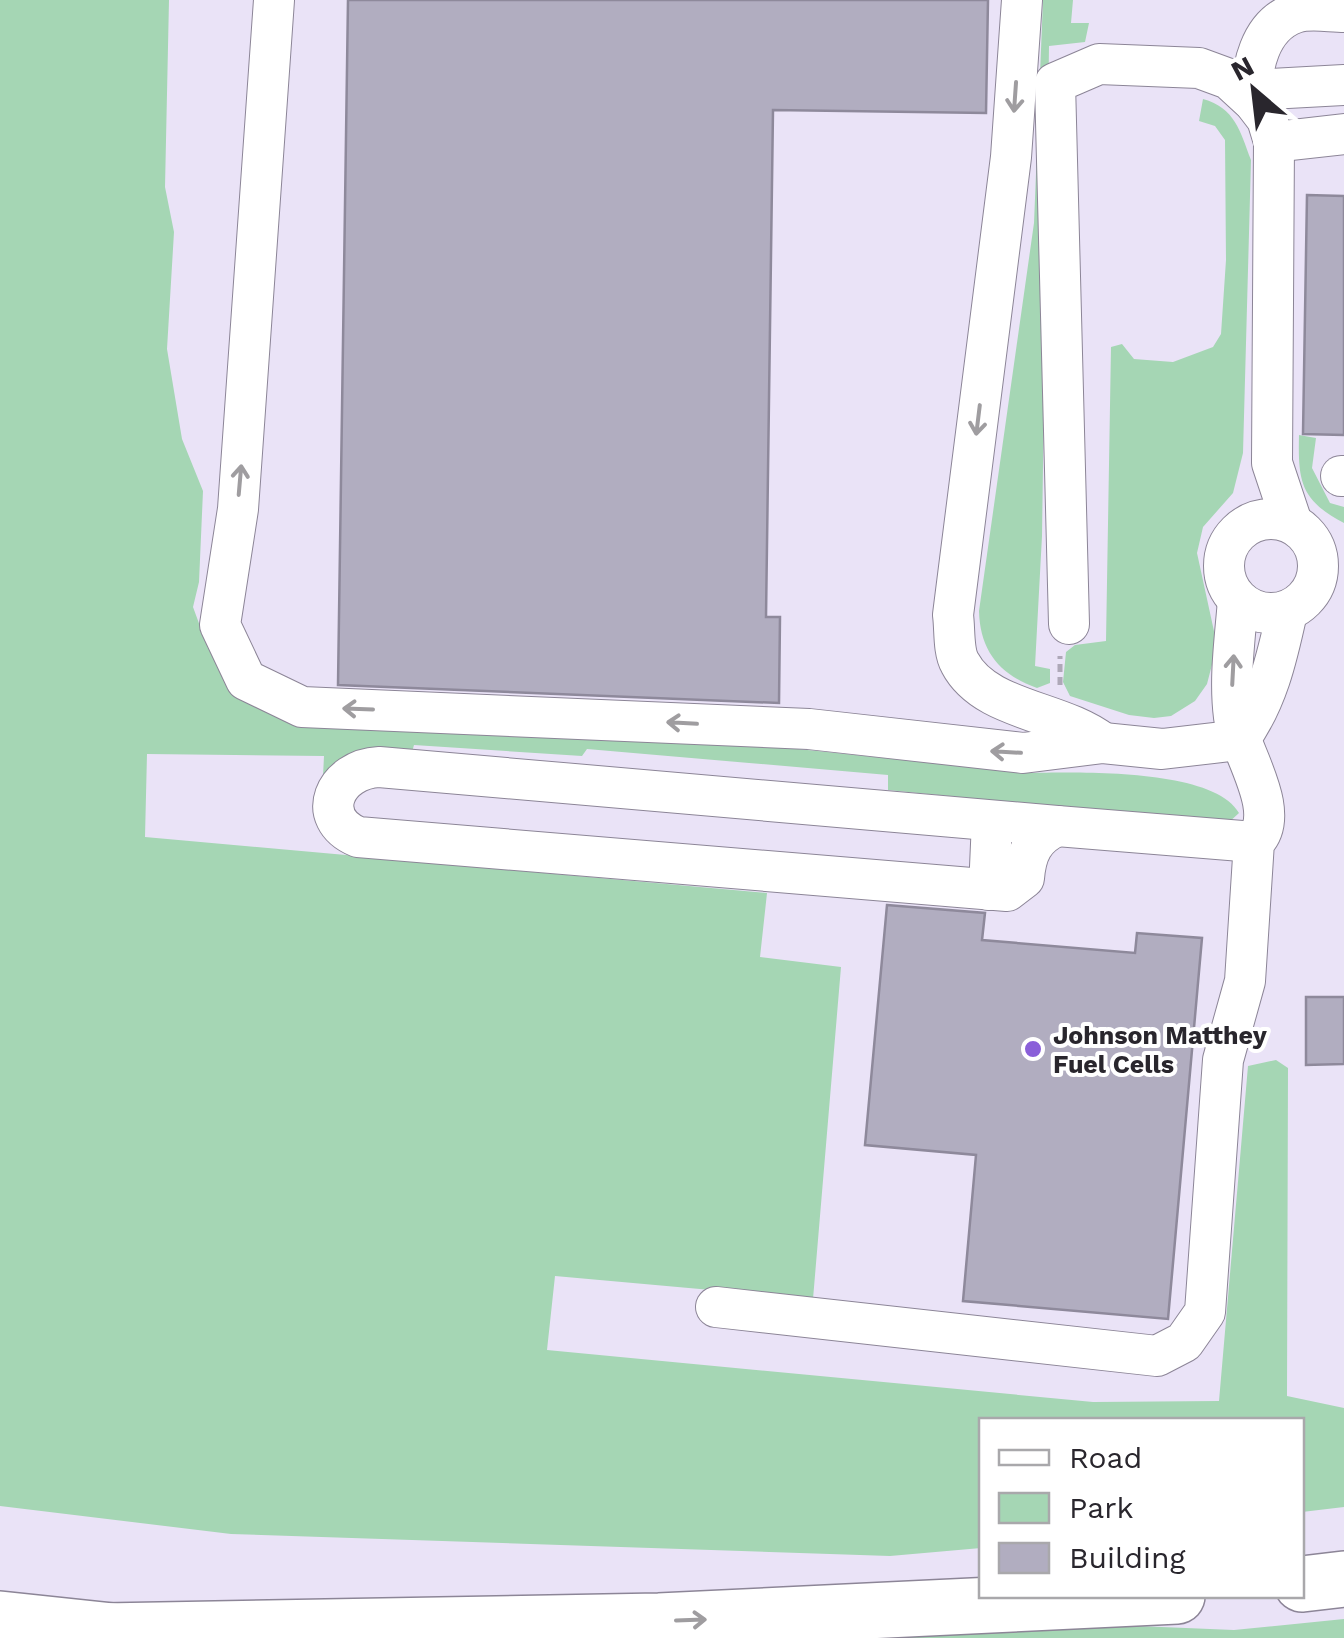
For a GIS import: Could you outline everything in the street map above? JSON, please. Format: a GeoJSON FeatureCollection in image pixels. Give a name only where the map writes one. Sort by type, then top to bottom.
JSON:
{"type":"FeatureCollection","features":[{"type":"Feature","properties":{"kind":"highway"},"geometry":{"type":"LineString","coordinates":[[1304,1584],[1344,1579]]}},
{"type":"Feature","properties":{"kind":"highway"},"geometry":{"type":"LineString","coordinates":[[104,1631],[659,1621],[1136,1598]]}},
{"type":"Feature","properties":{"kind":"highway"},"geometry":{"type":"LineString","coordinates":[[0,1620],[177,1638]]}},
{"type":"Feature","properties":{"kind":"street"},"geometry":{"type":"LineString","coordinates":[[274,0],[238,509],[220,624],[246,680],[302,707],[809,729],[1024,753],[1102,744],[1162,749],[1239,740]]}},
{"type":"Feature","properties":{"kind":"street"},"geometry":{"type":"LineString","coordinates":[[1022,0],[1011,157],[953,616],[958,660],[978,686],[1004,701],[1060,718],[1102,744]]}},
{"type":"Feature","properties":{"kind":"street"},"geometry":{"type":"LineString","coordinates":[[1253,96],[1260,42],[1270,28],[1296,12],[1344,12]]}},
{"type":"Feature","properties":{"kind":"street"},"geometry":{"type":"LineString","coordinates":[[1069,624],[1055,83],[1099,64],[1199,68],[1229,79],[1253,96],[1274,142],[1272,463],[1246,526]]}},
{"type":"Feature","properties":{"kind":"street"},"geometry":{"type":"LineString","coordinates":[[1253,96],[1344,85]]}},
{"type":"Feature","properties":{"kind":"street"},"geometry":{"type":"LineString","coordinates":[[1274,142],[1344,134]]}},
{"type":"Feature","properties":{"kind":"street"},"geometry":{"type":"LineString","coordinates":[[1239,740],[1263,700],[1314,594],[1319,561],[1316,541],[1272,463]]}},
{"type":"Feature","properties":{"kind":"street"},"geometry":{"type":"LineString","coordinates":[[1314,594],[1255,611],[1238,600],[1228,586],[1224,564],[1230,542],[1246,526],[1260,520],[1316,541]]}},
{"type":"Feature","properties":{"kind":"street"},"geometry":{"type":"LineString","coordinates":[[716,1307],[1156,1356],[1184,1342],[1205,1312],[1223,1060],[1246,981],[1254,842],[1263,827],[1262,801],[1239,740],[1232,674],[1238,600]]}},
{"type":"Feature","properties":{"kind":"street"},"geometry":{"type":"LineString","coordinates":[[1056,826],[1033,844],[1018,886],[1007,891],[358,836],[340,825],[335,805],[342,780],[360,768],[378,766],[1254,842]]}},
{"type":"Feature","properties":{"kind":"street"},"geometry":{"type":"LineString","coordinates":[[988,890],[992,821]]}},
{"type":"Feature","properties":{"kind":"path"},"geometry":{"type":"LineString","coordinates":[[1060,718],[1060,658],[1069,624]]}},
{"type":"Feature","properties":{"kind":"green space"},"geometry":{"type":"Polygon","coordinates":[[[0,0],[169,0],[165,187],[174,232],[167,349],[182,439],[203,491],[199,582],[193,607],[208,648],[224,671],[249,692],[1029,773],[1143,776],[1202,788],[1225,798],[1239,813],[1227,824],[888,790],[888,775],[587,749],[582,756],[414,745],[412,752],[373,750],[353,754],[323,776],[324,756],[147,754],[145,837],[767,893],[760,957],[841,967],[813,1299],[555,1276],[547,1350],[1093,1402],[1219,1401],[1248,1066],[1276,1060],[1288,1068],[1287,1396],[1344,1408],[1344,1507],[1304,1512],[1304,1418],[979,1418],[979,1548],[890,1556],[231,1534],[0,1506],[0,0]]]}},
{"type":"Feature","properties":{"kind":"green space"},"geometry":{"type":"Polygon","coordinates":[[[1043,0],[1073,0],[1071,23],[1089,23],[1085,42],[1049,46],[1042,536],[1035,666],[1050,669],[1050,683],[1037,688],[1012,676],[994,660],[983,638],[979,611],[1034,223],[1043,0]]]}},
{"type":"Feature","properties":{"kind":"green space"},"geometry":{"type":"Polygon","coordinates":[[[1203,99],[1229,115],[1251,160],[1243,453],[1233,493],[1203,527],[1197,553],[1217,645],[1207,684],[1195,701],[1171,716],[1154,718],[1129,715],[1070,696],[1063,682],[1066,652],[1075,645],[1106,641],[1111,347],[1122,344],[1134,359],[1173,362],[1213,347],[1221,334],[1226,260],[1225,140],[1215,126],[1199,121],[1203,99]]]}},
{"type":"Feature","properties":{"kind":"green space"},"geometry":{"type":"Polygon","coordinates":[[[1299,435],[1316,438],[1312,468],[1330,503],[1344,507],[1344,523],[1318,506],[1305,488],[1299,465],[1299,435]]]}},
{"type":"Feature","properties":{"kind":"green space"},"geometry":{"type":"Polygon","coordinates":[[[1344,1619],[1344,1638],[667,1638],[1089,1624],[1234,1630],[1344,1619]]]}},
{"type":"Feature","properties":{"kind":"building"},"geometry":{"type":"Polygon","coordinates":[[[348,0],[988,0],[986,113],[773,110],[766,617],[780,617],[779,703],[338,685],[348,0]]]}},
{"type":"Feature","properties":{"kind":"building"},"geometry":{"type":"Polygon","coordinates":[[[1307,195],[1344,196],[1344,435],[1303,434],[1307,195]]]}},
{"type":"Feature","properties":{"kind":"building","name":"Johnson Matthey Fuel Cells"},"geometry":{"type":"Polygon","coordinates":[[[887,905],[985,913],[982,940],[1135,953],[1137,933],[1202,938],[1168,1319],[963,1301],[976,1155],[865,1145],[887,905]]]}},
{"type":"Feature","properties":{"kind":"building"},"geometry":{"type":"Polygon","coordinates":[[[1306,997],[1344,997],[1344,1064],[1306,1065],[1306,997]]]}},
{"type":"Feature","properties":{"kind":"place","name":"Johnson Matthey Fuel Cells"},"geometry":{"type":"Point","coordinates":[1033,1049]}}]}
